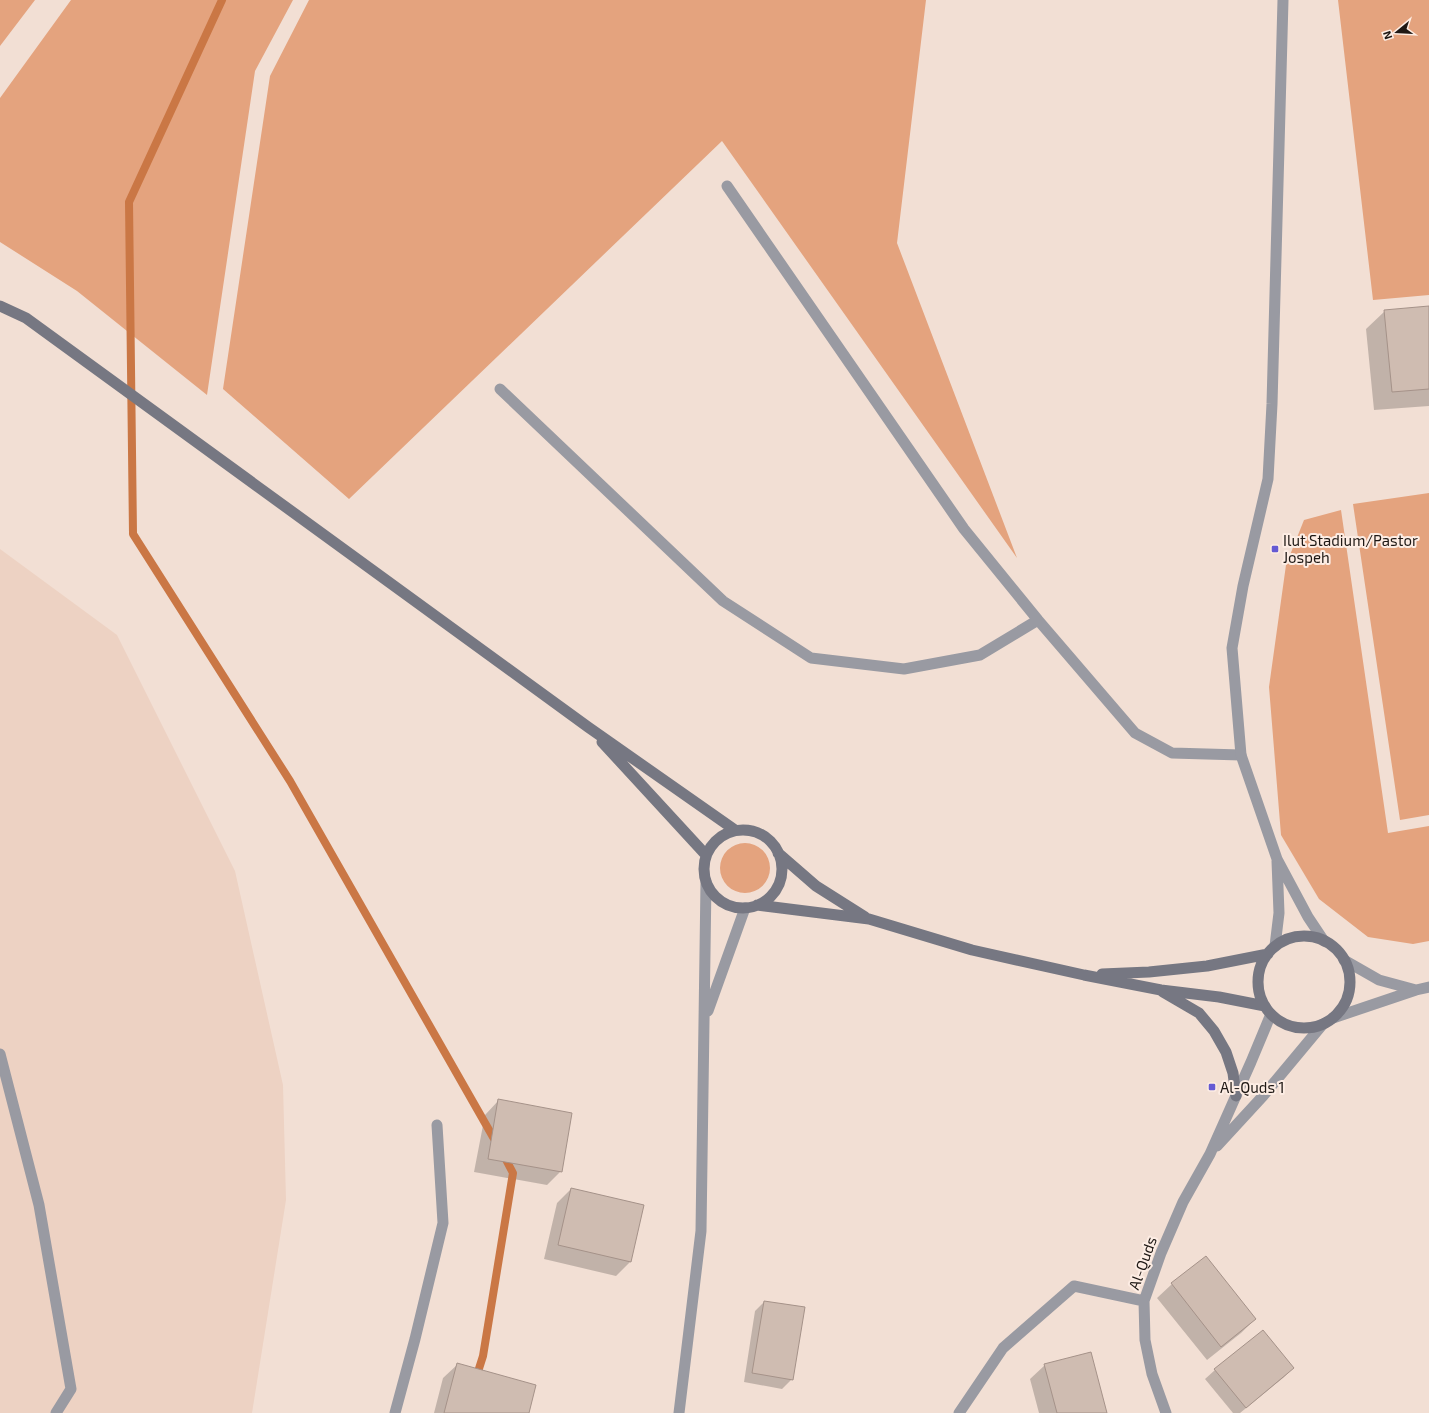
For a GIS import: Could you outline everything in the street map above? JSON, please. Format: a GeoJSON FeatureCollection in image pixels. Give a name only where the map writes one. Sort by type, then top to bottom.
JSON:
{"type":"FeatureCollection","features":[{"type":"Feature","properties":{"kind":"main road"},"geometry":{"type":"LineString","coordinates":[[0,306],[26,318],[588,727],[735,830]]}},
{"type":"Feature","properties":{"kind":"main road"},"geometry":{"type":"LineString","coordinates":[[588,727],[706,855]]}},
{"type":"Feature","properties":{"kind":"main road"},"geometry":{"type":"LineString","coordinates":[[735,830],[749,830],[762,835],[772,843],[778,853],[782,866],[780,878],[776,890],[768,899],[757,905],[745,908],[733,907],[722,902],[712,894],[706,882],[703,869],[706,855],[712,844],[723,835],[735,830]]}},
{"type":"Feature","properties":{"kind":"main road"},"geometry":{"type":"LineString","coordinates":[[778,853],[816,886],[869,919]]}},
{"type":"Feature","properties":{"kind":"main road"},"geometry":{"type":"LineString","coordinates":[[757,905],[869,919],[972,950],[1084,975],[1161,990],[1219,997],[1268,1010]]}},
{"type":"Feature","properties":{"kind":"main road"},"geometry":{"type":"LineString","coordinates":[[1084,975],[1149,972],[1207,966],[1271,950],[1284,941],[1294,937],[1314,937],[1324,941],[1335,949],[1344,960],[1350,984],[1348,997],[1342,1008],[1328,1021],[1310,1028],[1295,1027],[1282,1022],[1268,1010],[1260,993],[1258,979],[1261,966],[1271,950]]}},
{"type":"Feature","properties":{"kind":"main road"},"geometry":{"type":"LineString","coordinates":[[1161,990],[1199,1013],[1214,1031],[1226,1052],[1233,1073],[1236,1096]]}},
{"type":"Feature","properties":{"kind":"street"},"geometry":{"type":"LineString","coordinates":[[1283,0],[1272,404],[1268,479],[1243,586],[1232,648],[1241,755],[1277,859],[1308,918],[1324,941]]}},
{"type":"Feature","properties":{"kind":"street"},"geometry":{"type":"LineString","coordinates":[[727,186],[964,529],[1038,620],[1135,733],[1172,753],[1241,755]]}},
{"type":"Feature","properties":{"kind":"street"},"geometry":{"type":"LineString","coordinates":[[500,389],[723,601],[811,658],[904,669],[980,654],[1038,620]]}},
{"type":"Feature","properties":{"kind":"street"},"geometry":{"type":"LineString","coordinates":[[1271,950],[1279,913],[1277,859]]}},
{"type":"Feature","properties":{"kind":"street"},"geometry":{"type":"LineString","coordinates":[[679,1413],[701,1231],[706,882]]}},
{"type":"Feature","properties":{"kind":"street"},"geometry":{"type":"LineString","coordinates":[[705,1019],[745,908]]}},
{"type":"Feature","properties":{"kind":"street"},"geometry":{"type":"LineString","coordinates":[[1344,960],[1379,980],[1416,990]]}},
{"type":"Feature","properties":{"kind":"street"},"geometry":{"type":"LineString","coordinates":[[1210,1154],[1328,1021],[1416,990],[1429,987]]}},
{"type":"Feature","properties":{"kind":"street"},"geometry":{"type":"LineString","coordinates":[[1210,1154],[1236,1096],[1268,1010]]}},
{"type":"Feature","properties":{"kind":"street"},"geometry":{"type":"LineString","coordinates":[[0,1054],[39,1204],[71,1389],[56,1413]]}},
{"type":"Feature","properties":{"kind":"street"},"geometry":{"type":"LineString","coordinates":[[395,1413],[415,1339],[443,1222],[437,1125]]}},
{"type":"Feature","properties":{"kind":"street","name":"Al-Quds"},"geometry":{"type":"LineString","coordinates":[[1166,1413],[1152,1374],[1145,1340],[1144,1301],[1161,1253],[1183,1202],[1210,1154]]}},
{"type":"Feature","properties":{"kind":"street"},"geometry":{"type":"LineString","coordinates":[[959,1413],[1003,1348],[1074,1286],[1144,1301]]}},
{"type":"Feature","properties":{"kind":"shaded area"},"geometry":{"type":"Polygon","coordinates":[[[0,0],[35,0],[0,46],[0,0]]]}},
{"type":"Feature","properties":{"kind":"shaded area"},"geometry":{"type":"Polygon","coordinates":[[[71,0],[293,0],[255,71],[207,395],[77,291],[0,242],[0,98],[71,0]]]}},
{"type":"Feature","properties":{"kind":"shaded area"},"geometry":{"type":"Polygon","coordinates":[[[309,0],[926,0],[897,243],[1017,558],[722,141],[349,499],[223,389],[270,76],[309,0]]]}},
{"type":"Feature","properties":{"kind":"shaded area"},"geometry":{"type":"Polygon","coordinates":[[[1338,0],[1429,0],[1429,295],[1373,300],[1338,0]]]}},
{"type":"Feature","properties":{"kind":"shaded area"},"geometry":{"type":"Polygon","coordinates":[[[1429,493],[1429,815],[1400,820],[1353,504],[1429,493]]]}},
{"type":"Feature","properties":{"kind":"shaded area"},"geometry":{"type":"Polygon","coordinates":[[[1341,510],[1388,833],[1429,826],[1429,941],[1413,944],[1368,937],[1319,899],[1281,835],[1269,687],[1286,565],[1304,520],[1341,510]]]}},
{"type":"Feature","properties":{"kind":"shaded area"},"geometry":{"type":"Polygon","coordinates":[[[0,549],[117,635],[235,871],[283,1085],[286,1200],[252,1413],[0,1413],[0,549]]]}},
{"type":"Feature","properties":{"kind":"shaded area"},"geometry":{"type":"Polygon","coordinates":[[[745,843],[755,845],[763,850],[768,858],[770,868],[768,878],[763,886],[755,891],[745,893],[735,891],[727,886],[722,878],[720,868],[722,858],[727,850],[735,845],[745,843]]]}},
{"type":"Feature","properties":{"kind":"building"},"geometry":{"type":"Polygon","coordinates":[[[1429,306],[1429,389],[1392,392],[1384,310],[1429,306]]]}},
{"type":"Feature","properties":{"kind":"building"},"geometry":{"type":"Polygon","coordinates":[[[498,1099],[572,1113],[562,1172],[488,1159],[498,1099]]]}},
{"type":"Feature","properties":{"kind":"building"},"geometry":{"type":"Polygon","coordinates":[[[571,1188],[644,1205],[631,1262],[558,1245],[571,1188]]]}},
{"type":"Feature","properties":{"kind":"building"},"geometry":{"type":"Polygon","coordinates":[[[1206,1256],[1256,1319],[1221,1347],[1171,1283],[1206,1256]]]}},
{"type":"Feature","properties":{"kind":"building"},"geometry":{"type":"Polygon","coordinates":[[[764,1301],[805,1307],[793,1380],[752,1373],[764,1301]]]}},
{"type":"Feature","properties":{"kind":"building"},"geometry":{"type":"Polygon","coordinates":[[[1263,1330],[1294,1368],[1246,1408],[1214,1369],[1263,1330]]]}},
{"type":"Feature","properties":{"kind":"building"},"geometry":{"type":"Polygon","coordinates":[[[1091,1352],[1107,1413],[1057,1413],[1044,1364],[1091,1352]]]}},
{"type":"Feature","properties":{"kind":"building"},"geometry":{"type":"Polygon","coordinates":[[[457,1363],[536,1385],[529,1413],[444,1413],[457,1363]]]}},
{"type":"Feature","properties":{"kind":"waterway"},"geometry":{"type":"LineString","coordinates":[[222,0],[129,202],[133,534],[290,781],[497,1144]]}},
{"type":"Feature","properties":{"kind":"waterway"},"geometry":{"type":"LineString","coordinates":[[476,1378],[483,1356],[513,1173],[503,1154]]}},
{"type":"Feature","properties":{"kind":"place","name":"Ilut Stadium/Pastor Jospeh"},"geometry":{"type":"Point","coordinates":[1275,549]}},
{"type":"Feature","properties":{"kind":"place","name":"Al-Quds 1"},"geometry":{"type":"Point","coordinates":[1212,1087]}}]}
